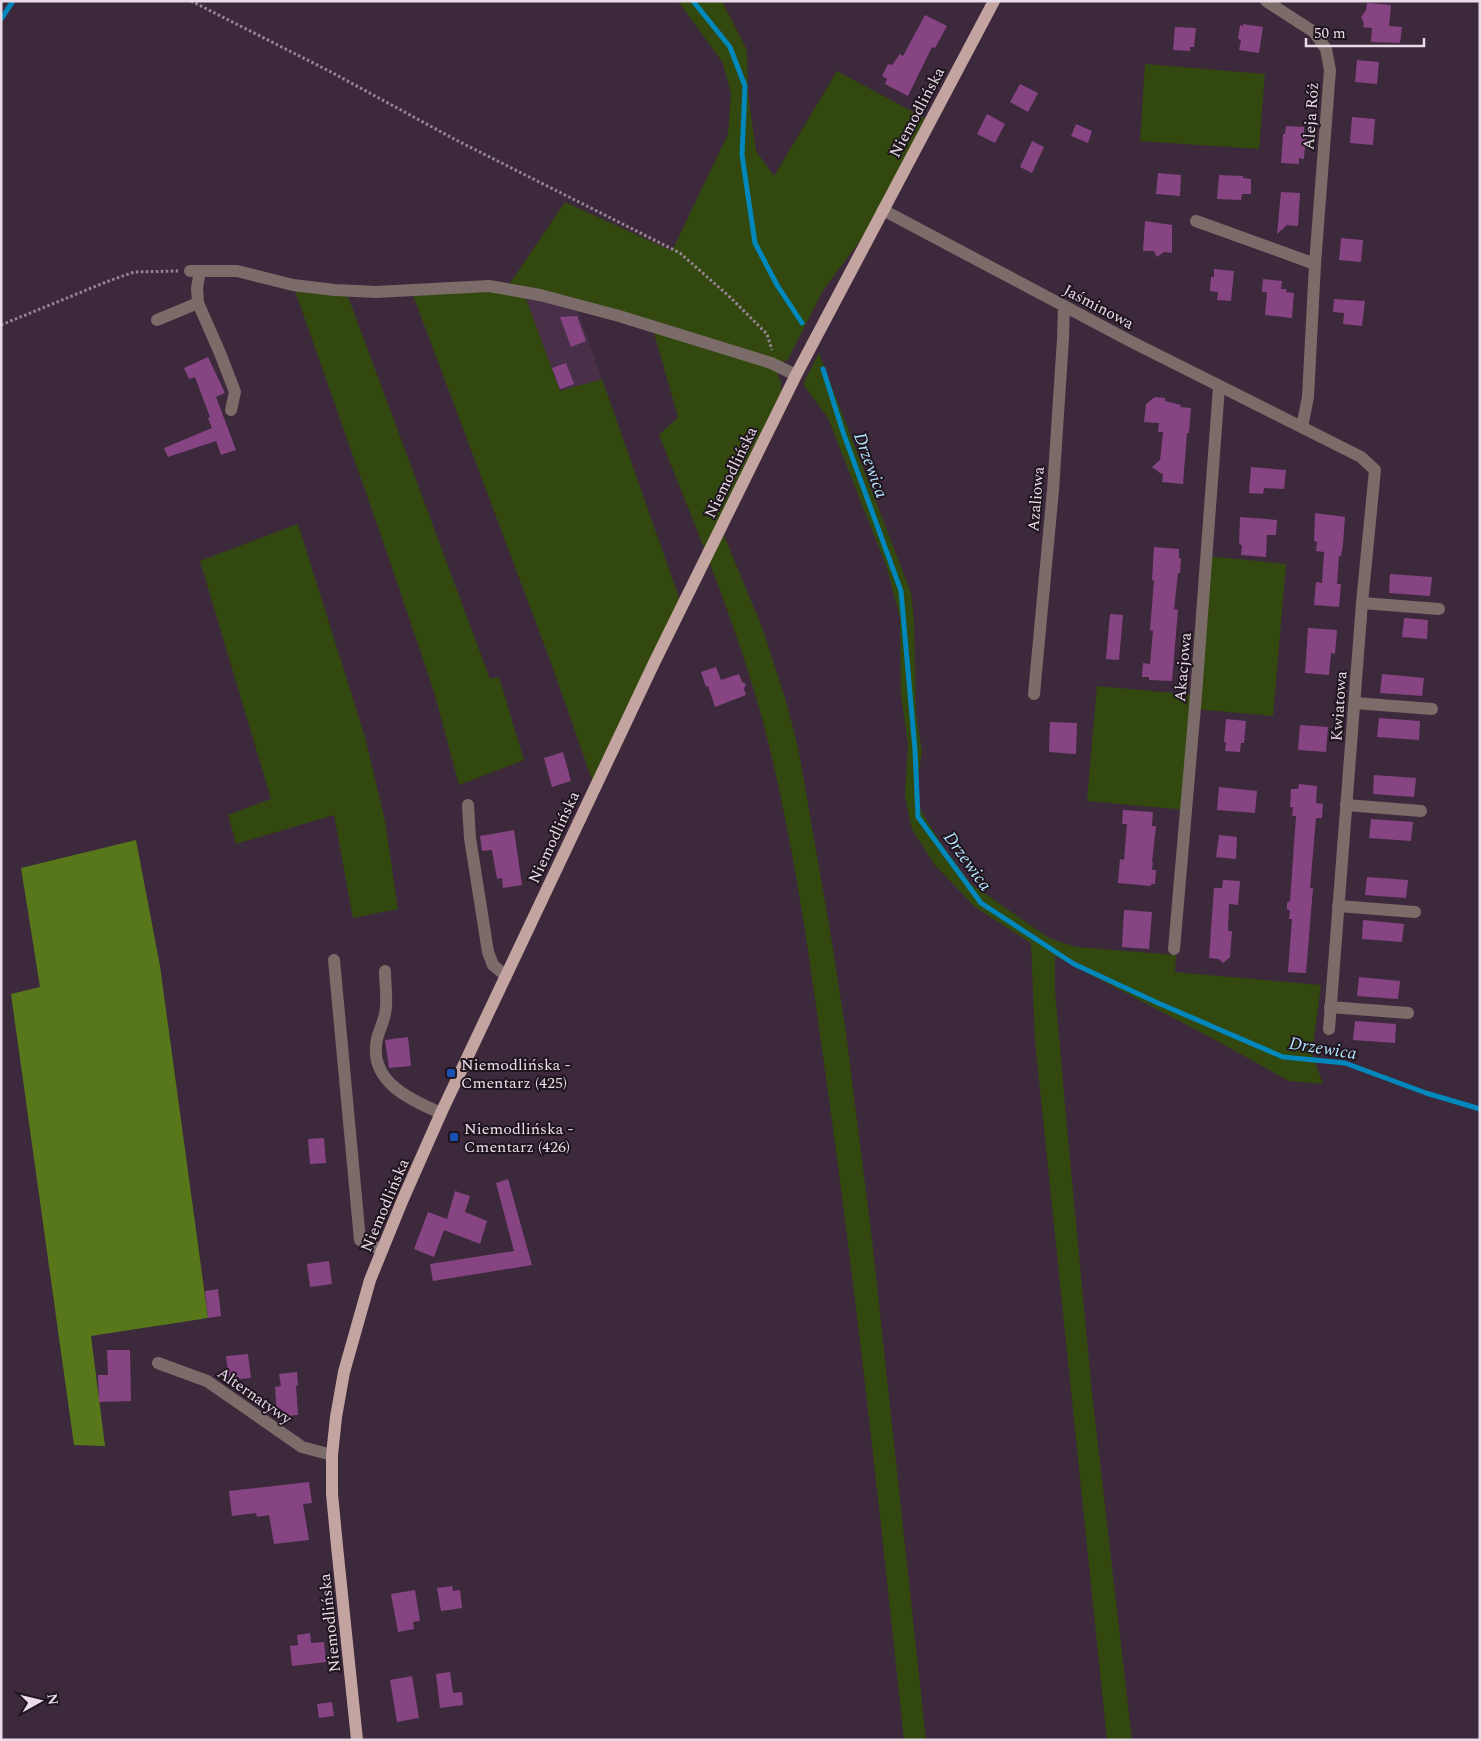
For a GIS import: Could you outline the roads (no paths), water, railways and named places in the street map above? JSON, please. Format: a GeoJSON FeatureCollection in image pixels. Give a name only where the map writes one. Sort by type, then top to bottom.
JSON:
{"type":"FeatureCollection","features":[{"type":"Feature","properties":{"kind":"main road","name":"Niemodlińska"},"geometry":{"type":"LineString","coordinates":[[356,1740],[335,1520],[332,1455],[344,1372],[370,1280],[403,1199],[442,1113],[654,663],[796,375],[994,1]]}},
{"type":"Feature","properties":{"kind":"street","name":"Aleja Róż"},"geometry":{"type":"LineString","coordinates":[[1266,1],[1314,32],[1326,49],[1330,70],[1314,264],[1308,397],[1302,427]]}},
{"type":"Feature","properties":{"kind":"street","name":"Jaśminowa"},"geometry":{"type":"LineString","coordinates":[[883,210],[1220,387],[1302,427]]}},
{"type":"Feature","properties":{"kind":"street"},"geometry":{"type":"LineString","coordinates":[[1196,221],[1314,264]]}},
{"type":"Feature","properties":{"kind":"street"},"geometry":{"type":"LineString","coordinates":[[231,410],[235,392],[198,303],[195,271],[237,271],[293,285],[335,290],[376,292],[489,286],[540,295],[619,316],[776,365],[796,375]]}},
{"type":"Feature","properties":{"kind":"street"},"geometry":{"type":"LineString","coordinates":[[158,320],[198,303]]}},
{"type":"Feature","properties":{"kind":"street","name":"Azaliowa"},"geometry":{"type":"LineString","coordinates":[[1034,694],[1053,490],[1064,306]]}},
{"type":"Feature","properties":{"kind":"street","name":"Akacjowa"},"geometry":{"type":"LineString","coordinates":[[1174,949],[1220,387]]}},
{"type":"Feature","properties":{"kind":"street","name":"Kwiatowa"},"geometry":{"type":"LineString","coordinates":[[1302,427],[1361,458],[1374,470],[1329,1028]]}},
{"type":"Feature","properties":{"kind":"street"},"geometry":{"type":"LineString","coordinates":[[1362,603],[1439,609]]}},
{"type":"Feature","properties":{"kind":"street"},"geometry":{"type":"LineString","coordinates":[[1355,703],[1432,709]]}},
{"type":"Feature","properties":{"kind":"street"},"geometry":{"type":"LineString","coordinates":[[468,805],[470,838],[488,952],[493,965],[506,976]]}},
{"type":"Feature","properties":{"kind":"street"},"geometry":{"type":"LineString","coordinates":[[1346,805],[1421,811]]}},
{"type":"Feature","properties":{"kind":"street"},"geometry":{"type":"LineString","coordinates":[[1338,906],[1416,912]]}},
{"type":"Feature","properties":{"kind":"street"},"geometry":{"type":"LineString","coordinates":[[334,960],[360,1240],[382,1250]]}},
{"type":"Feature","properties":{"kind":"street"},"geometry":{"type":"LineString","coordinates":[[386,971],[385,1013],[376,1041],[376,1062],[383,1076],[395,1088],[419,1104],[442,1113]]}},
{"type":"Feature","properties":{"kind":"street"},"geometry":{"type":"LineString","coordinates":[[1330,1007],[1408,1013]]}},
{"type":"Feature","properties":{"kind":"street","name":"Alternatywy"},"geometry":{"type":"LineString","coordinates":[[158,1363],[207,1381],[302,1447],[332,1455]]}},
{"type":"Feature","properties":{"kind":"waterway"},"geometry":{"type":"LineString","coordinates":[[1,19],[13,1]]}},
{"type":"Feature","properties":{"kind":"waterway","name":"Drzewica"},"geometry":{"type":"LineString","coordinates":[[693,1],[730,47],[745,86],[742,155],[755,243],[777,285],[802,323]]}},
{"type":"Feature","properties":{"kind":"waterway","name":"Drzewica"},"geometry":{"type":"LineString","coordinates":[[823,369],[843,432],[901,591],[915,750],[918,817],[981,903],[1074,964],[1283,1057],[1345,1063],[1426,1093],[1480,1109]]}},
{"type":"Feature","properties":{"kind":"place","name":"Niemodlińska - Cmentarz (425)"},"geometry":{"type":"Point","coordinates":[451,1073]}},
{"type":"Feature","properties":{"kind":"place","name":"Niemodlińska - Cmentarz (426)"},"geometry":{"type":"Point","coordinates":[454,1137]}}]}
